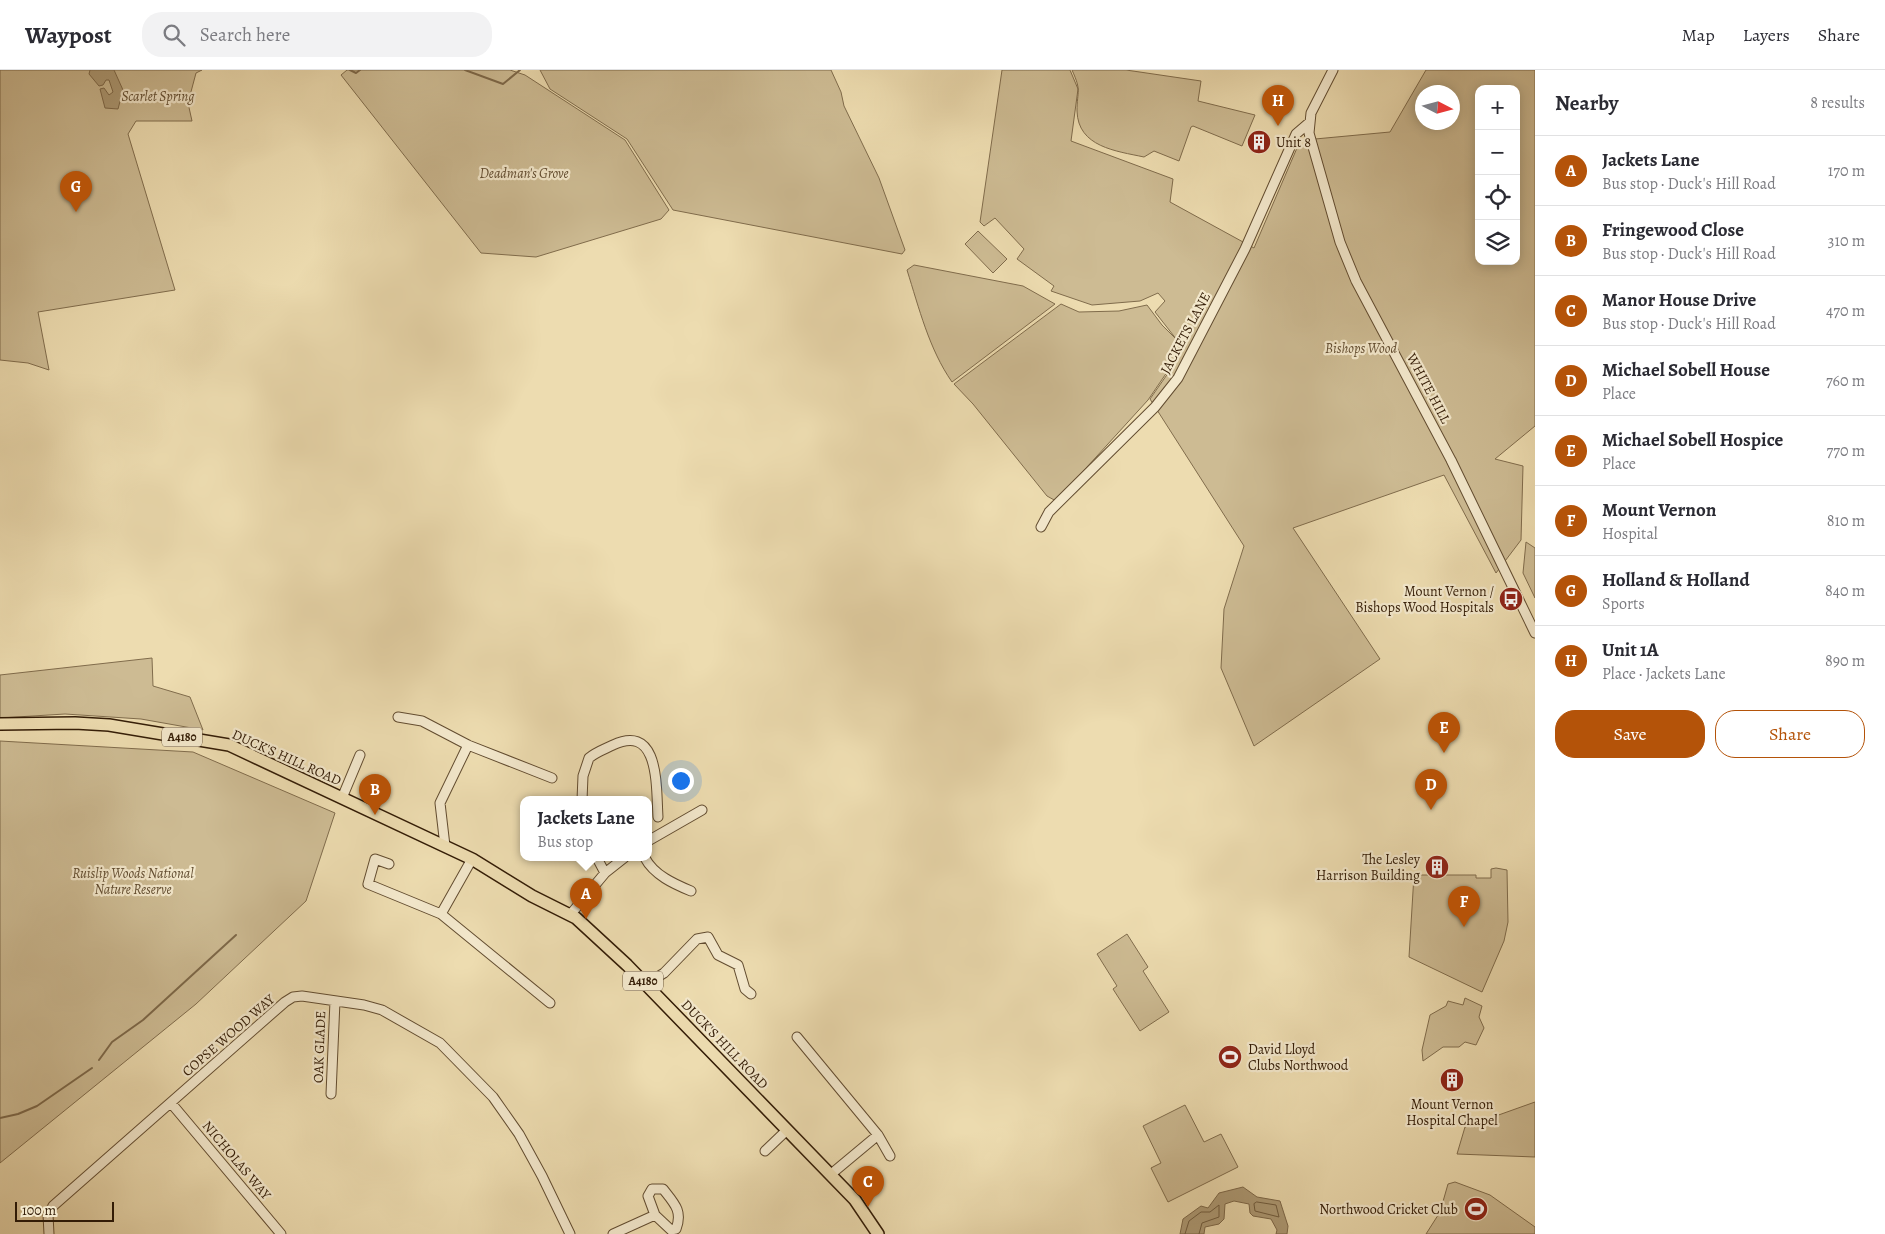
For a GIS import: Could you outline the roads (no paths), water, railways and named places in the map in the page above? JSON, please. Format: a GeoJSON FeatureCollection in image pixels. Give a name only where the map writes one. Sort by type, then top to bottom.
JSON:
{"type":"FeatureCollection","features":[{"type":"Feature","properties":{"kind":"main road","name":"DUCK'S HILL ROAD"},"geometry":{"type":"LineString","coordinates":[[0,724],[75,722],[109,725],[229,745],[472,859],[532,896],[570,915],[613,952],[646,984],[830,1174],[855,1200],[878,1234]]}},
{"type":"Feature","properties":{"kind":"street"},"geometry":{"type":"LineString","coordinates":[[1310,122],[1312,112],[1333,70]]}},
{"type":"Feature","properties":{"kind":"street","name":"JACKETS LANE"},"geometry":{"type":"LineString","coordinates":[[1041,527],[1049,512],[1155,407],[1178,378],[1245,249],[1296,134],[1310,122]]}},
{"type":"Feature","properties":{"kind":"street","name":"WHITE HILL"},"geometry":{"type":"LineString","coordinates":[[1310,122],[1311,143],[1340,242],[1356,281],[1451,460],[1535,633]]}},
{"type":"Feature","properties":{"kind":"street"},"geometry":{"type":"LineString","coordinates":[[398,716],[422,721],[468,744],[552,778]]}},
{"type":"Feature","properties":{"kind":"street"},"geometry":{"type":"LineString","coordinates":[[582,796],[583,776],[589,758],[625,739],[632,739],[639,741],[649,752],[655,772],[658,817]]}},
{"type":"Feature","properties":{"kind":"street"},"geometry":{"type":"LineString","coordinates":[[445,846],[440,803],[468,744]]}},
{"type":"Feature","properties":{"kind":"street"},"geometry":{"type":"LineString","coordinates":[[342,798],[360,755]]}},
{"type":"Feature","properties":{"kind":"street"},"geometry":{"type":"LineString","coordinates":[[652,839],[702,810]]}},
{"type":"Feature","properties":{"kind":"street"},"geometry":{"type":"LineString","coordinates":[[389,864],[375,859],[368,884],[441,914],[550,1002]]}},
{"type":"Feature","properties":{"kind":"street"},"geometry":{"type":"LineString","coordinates":[[441,914],[472,859]]}},
{"type":"Feature","properties":{"kind":"street"},"geometry":{"type":"LineString","coordinates":[[599,861],[605,873]]}},
{"type":"Feature","properties":{"kind":"street"},"geometry":{"type":"LineString","coordinates":[[570,915],[605,873],[620,861]]}},
{"type":"Feature","properties":{"kind":"street"},"geometry":{"type":"LineString","coordinates":[[646,861],[673,884],[691,890]]}},
{"type":"Feature","properties":{"kind":"street"},"geometry":{"type":"LineString","coordinates":[[646,984],[664,973],[696,939],[708,937],[718,955],[738,965],[745,989],[751,994]]}},
{"type":"Feature","properties":{"kind":"street","name":"COPSE WOOD WAY"},"geometry":{"type":"LineString","coordinates":[[49,1234],[48,1215],[53,1206],[293,997],[335,1001],[382,1010],[440,1043],[493,1097],[519,1134],[570,1234]]}},
{"type":"Feature","properties":{"kind":"street","name":"OAK GLADE"},"geometry":{"type":"LineString","coordinates":[[331,1094],[335,1001]]}},
{"type":"Feature","properties":{"kind":"street"},"geometry":{"type":"LineString","coordinates":[[797,1037],[878,1135],[890,1156]]}},
{"type":"Feature","properties":{"kind":"street","name":"NICHOLAS WAY"},"geometry":{"type":"LineString","coordinates":[[171,1103],[281,1234]]}},
{"type":"Feature","properties":{"kind":"street"},"geometry":{"type":"LineString","coordinates":[[765,1151],[787,1130]]}},
{"type":"Feature","properties":{"kind":"street"},"geometry":{"type":"LineString","coordinates":[[830,1174],[878,1135]]}},
{"type":"Feature","properties":{"kind":"street"},"geometry":{"type":"LineString","coordinates":[[652,1189],[664,1189],[678,1210],[679,1220],[676,1229],[671,1230],[655,1215],[648,1196],[652,1189]]}},
{"type":"Feature","properties":{"kind":"street"},"geometry":{"type":"LineString","coordinates":[[613,1234],[655,1215]]}},
{"type":"Feature","properties":{"kind":"water"},"geometry":{"type":"Polygon","coordinates":[[[90,70],[114,70],[123,90],[118,109],[105,108],[100,89],[104,88],[109,95],[113,92],[109,80],[106,80],[103,85],[99,86],[89,74],[90,70]]]}},
{"type":"Feature","properties":{"kind":"water"},"geometry":{"type":"Polygon","coordinates":[[[1243,1187],[1257,1197],[1280,1201],[1288,1226],[1287,1234],[1276,1234],[1277,1230],[1271,1219],[1253,1216],[1250,1213],[1249,1204],[1234,1201],[1225,1204],[1224,1219],[1219,1224],[1205,1227],[1204,1234],[1180,1234],[1183,1219],[1201,1206],[1208,1208],[1219,1193],[1243,1187]]]}},
{"type":"Feature","properties":{"kind":"waterway"},"geometry":{"type":"LineString","coordinates":[[350,70],[356,73],[360,70]]}},
{"type":"Feature","properties":{"kind":"waterway"},"geometry":{"type":"LineString","coordinates":[[465,70],[503,84],[520,70]]}},
{"type":"Feature","properties":{"kind":"waterway"},"geometry":{"type":"LineString","coordinates":[[99,1060],[112,1042],[143,1020],[236,935]]}},
{"type":"Feature","properties":{"kind":"waterway"},"geometry":{"type":"LineString","coordinates":[[0,1118],[18,1114],[37,1106],[92,1068]]}},
{"type":"Feature","properties":{"kind":"place","name":"Unit 1A"},"geometry":{"type":"Point","coordinates":[1278,126]}},
{"type":"Feature","properties":{"kind":"place","name":"Unit 8"},"geometry":{"type":"Point","coordinates":[1259,142]}},
{"type":"Feature","properties":{"kind":"place","name":"Holland & Holland"},"geometry":{"type":"Point","coordinates":[76,212]}},
{"type":"Feature","properties":{"kind":"place","name":"Mount Vernon / Bishops Wood Hospitals"},"geometry":{"type":"Point","coordinates":[1511,599]}},
{"type":"Feature","properties":{"kind":"place","name":"Michael Sobell Hospice"},"geometry":{"type":"Point","coordinates":[1444,753]}},
{"type":"Feature","properties":{"kind":"place","name":"Michael Sobell House"},"geometry":{"type":"Point","coordinates":[1431,810]}},
{"type":"Feature","properties":{"kind":"place","name":"Fringewood Close"},"geometry":{"type":"Point","coordinates":[375,815]}},
{"type":"Feature","properties":{"kind":"place","name":"The Lesley Harrison Building"},"geometry":{"type":"Point","coordinates":[1437,867]}},
{"type":"Feature","properties":{"kind":"place","name":"Jackets Lane"},"geometry":{"type":"Point","coordinates":[586,919]}},
{"type":"Feature","properties":{"kind":"place","name":"Mount Vernon"},"geometry":{"type":"Point","coordinates":[1464,927]}},
{"type":"Feature","properties":{"kind":"place","name":"David Lloyd Clubs Northwood"},"geometry":{"type":"Point","coordinates":[1230,1057]}},
{"type":"Feature","properties":{"kind":"place","name":"Mount Vernon Hospital Chapel"},"geometry":{"type":"Point","coordinates":[1452,1080]}},
{"type":"Feature","properties":{"kind":"place","name":"Manor House Drive"},"geometry":{"type":"Point","coordinates":[868,1207]}},
{"type":"Feature","properties":{"kind":"place","name":"Northwood Cricket Club"},"geometry":{"type":"Point","coordinates":[1476,1209]}},
{"type":"Feature","properties":{"kind":"park label","name":"Scarlet Spring"},"geometry":{"type":"Point","coordinates":[158,96]}},
{"type":"Feature","properties":{"kind":"park label","name":"Deadman's Grove"},"geometry":{"type":"Point","coordinates":[524,173]}},
{"type":"Feature","properties":{"kind":"park label","name":"Bishops Wood"},"geometry":{"type":"Point","coordinates":[1361,348]}},
{"type":"Feature","properties":{"kind":"park label","name":"Ruislip Woods National Nature Reserve"},"geometry":{"type":"Point","coordinates":[133,882]}}]}
